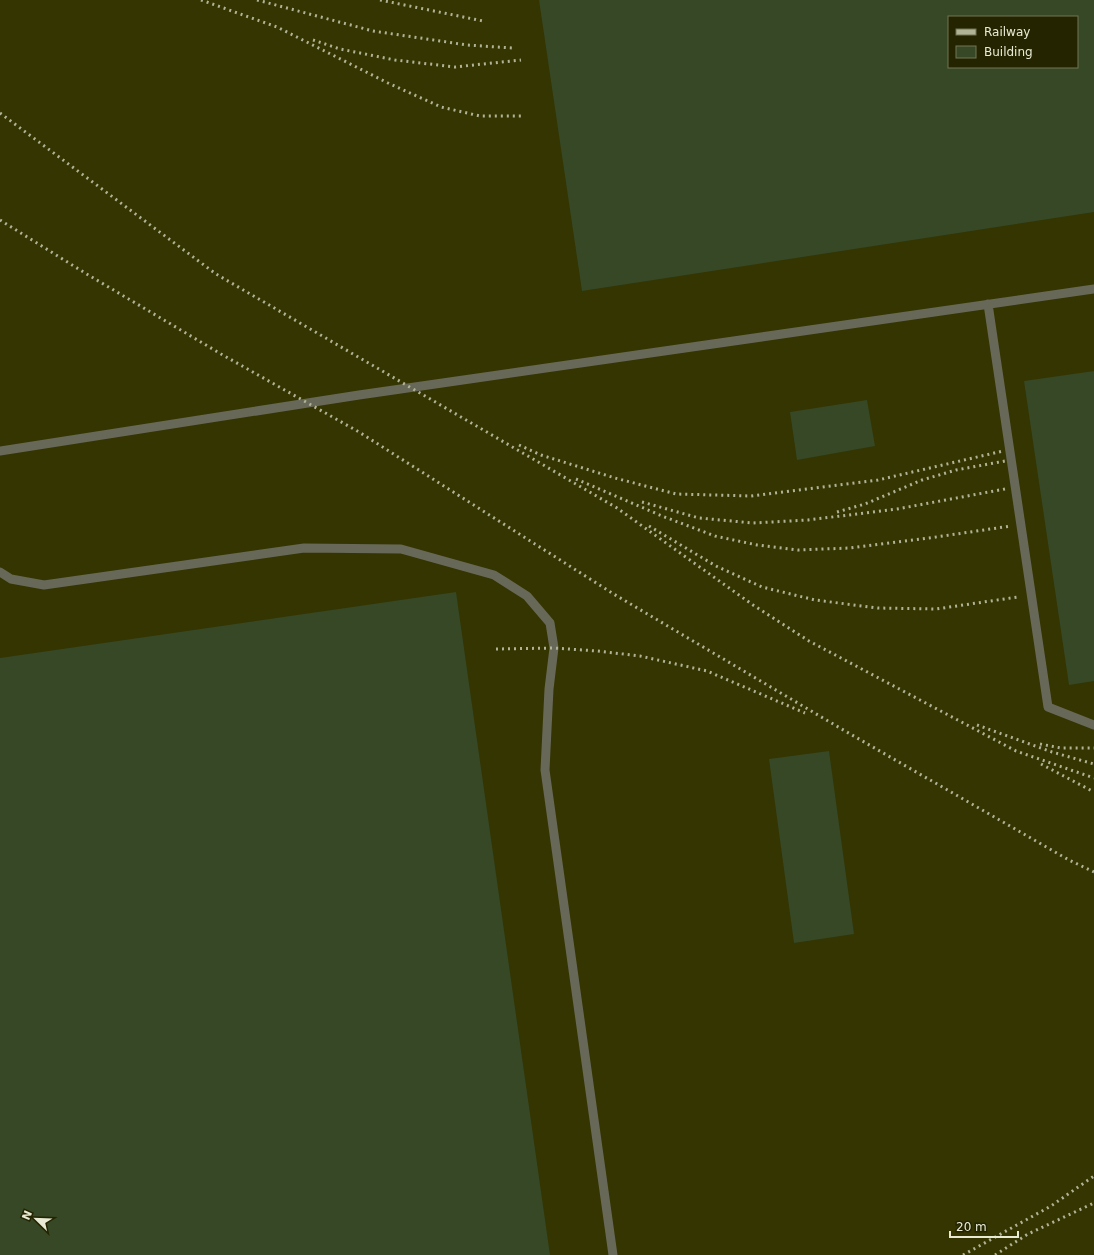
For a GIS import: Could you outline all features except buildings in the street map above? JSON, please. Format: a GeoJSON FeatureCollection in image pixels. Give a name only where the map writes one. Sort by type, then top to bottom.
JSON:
{"type":"FeatureCollection","features":[{"type":"Feature","properties":{"kind":"lane"},"geometry":{"type":"LineString","coordinates":[[0,451],[359,395],[1094,289]]}},
{"type":"Feature","properties":{"kind":"lane"},"geometry":{"type":"LineString","coordinates":[[988,304],[1048,707],[1094,725]]}},
{"type":"Feature","properties":{"kind":"lane"},"geometry":{"type":"LineString","coordinates":[[0,572],[11,578],[44,585],[304,548],[401,549],[494,575],[527,596],[550,623],[554,648],[545,770],[613,1255]]}},
{"type":"Feature","properties":{"kind":"shaded area"},"geometry":{"type":"Polygon","coordinates":[[[0,0],[1094,0],[1094,1255],[0,1255],[0,0]]]}},
{"type":"Feature","properties":{"kind":"railway"},"geometry":{"type":"LineString","coordinates":[[201,0],[277,27],[388,83],[441,107],[480,116],[522,116]]}},
{"type":"Feature","properties":{"kind":"railway"},"geometry":{"type":"LineString","coordinates":[[257,0],[373,31],[467,45],[512,48]]}},
{"type":"Feature","properties":{"kind":"railway"},"geometry":{"type":"LineString","coordinates":[[380,0],[483,21]]}},
{"type":"Feature","properties":{"kind":"railway"},"geometry":{"type":"LineString","coordinates":[[313,40],[340,49],[395,60],[455,67],[521,60]]}},
{"type":"Feature","properties":{"kind":"railway"},"geometry":{"type":"LineString","coordinates":[[0,113],[216,274],[617,508],[753,605],[809,641],[1016,751],[1094,778]]}},
{"type":"Feature","properties":{"kind":"railway"},"geometry":{"type":"LineString","coordinates":[[0,220],[85,273],[221,354],[359,432],[612,593],[845,731],[1069,860],[1094,872]]}},
{"type":"Feature","properties":{"kind":"railway"},"geometry":{"type":"LineString","coordinates":[[519,445],[541,455],[615,478],[676,494],[751,496],[878,480],[1003,451]]}},
{"type":"Feature","properties":{"kind":"railway"},"geometry":{"type":"LineString","coordinates":[[837,512],[865,504],[922,480],[956,470],[1005,461]]}},
{"type":"Feature","properties":{"kind":"railway"},"geometry":{"type":"LineString","coordinates":[[576,479],[662,516],[715,536],[757,545],[798,550],[850,548],[1011,526]]}},
{"type":"Feature","properties":{"kind":"railway"},"geometry":{"type":"LineString","coordinates":[[642,502],[699,518],[753,523],[808,520],[897,509],[1005,489]]}},
{"type":"Feature","properties":{"kind":"railway"},"geometry":{"type":"LineString","coordinates":[[649,526],[716,566],[762,587],[815,600],[878,608],[936,609],[1018,597]]}},
{"type":"Feature","properties":{"kind":"railway"},"geometry":{"type":"LineString","coordinates":[[496,649],[554,648],[640,656],[707,671],[805,713]]}},
{"type":"Feature","properties":{"kind":"railway"},"geometry":{"type":"LineString","coordinates":[[977,725],[1052,752],[1094,764]]}},
{"type":"Feature","properties":{"kind":"railway"},"geometry":{"type":"LineString","coordinates":[[1040,744],[1061,748],[1094,748]]}},
{"type":"Feature","properties":{"kind":"railway"},"geometry":{"type":"LineString","coordinates":[[1041,764],[1094,792]]}},
{"type":"Feature","properties":{"kind":"railway"},"geometry":{"type":"LineString","coordinates":[[963,1255],[1051,1206],[1094,1176]]}},
{"type":"Feature","properties":{"kind":"railway"},"geometry":{"type":"LineString","coordinates":[[995,1255],[1028,1234],[1094,1203]]}}]}
